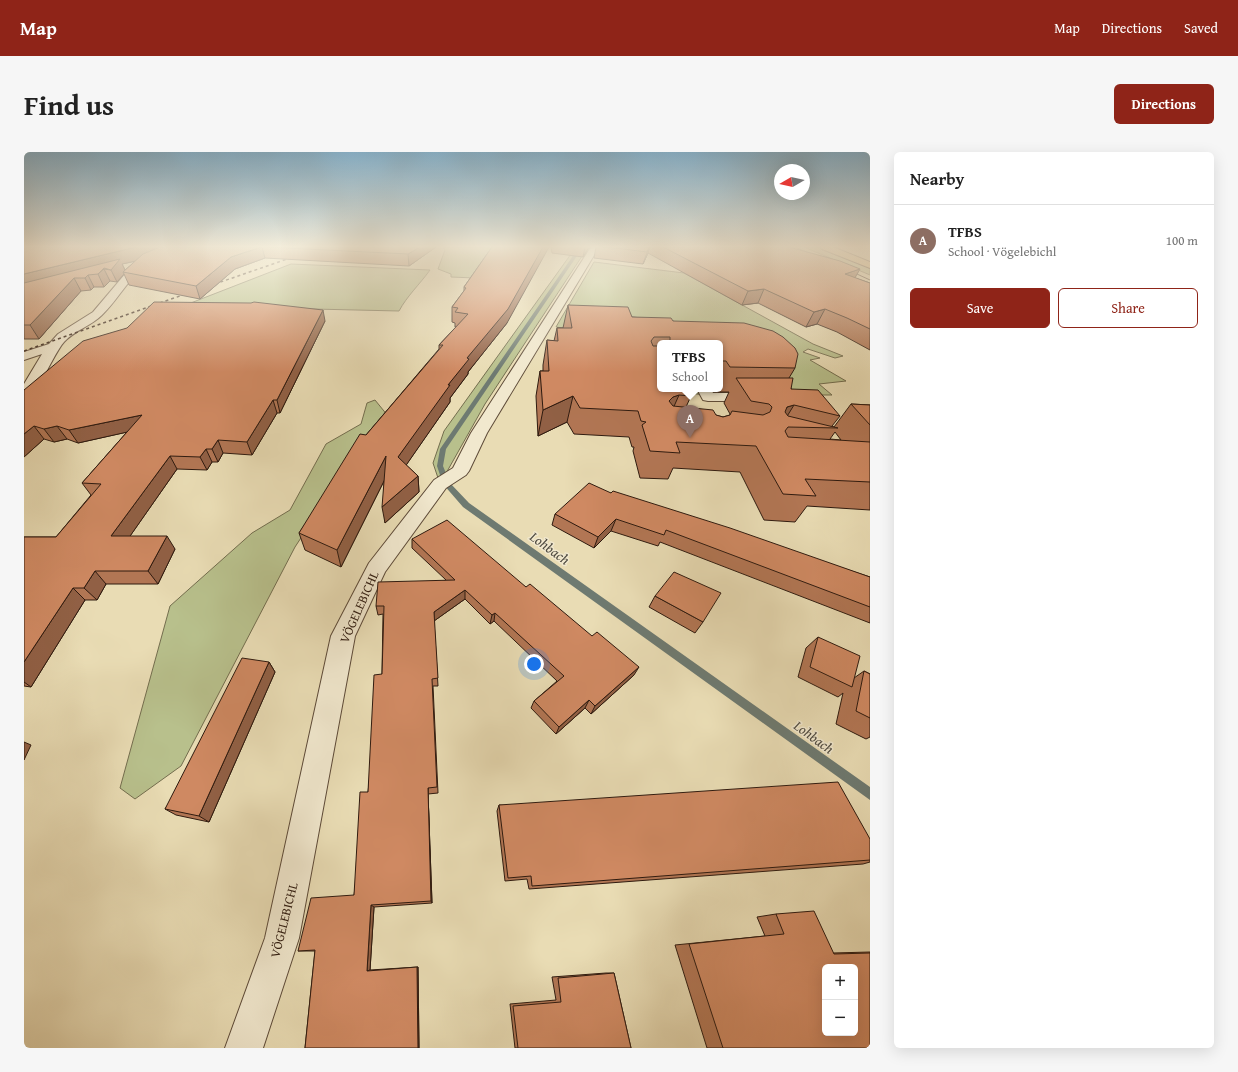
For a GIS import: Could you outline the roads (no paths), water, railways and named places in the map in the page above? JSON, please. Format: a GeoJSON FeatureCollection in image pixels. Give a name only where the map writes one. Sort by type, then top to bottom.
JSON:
{"type":"FeatureCollection","features":[{"type":"Feature","properties":{"kind":"street"},"geometry":{"type":"LineString","coordinates":[[24,393],[36,379],[43,362],[60,338],[81,326],[99,313],[119,289]]}},
{"type":"Feature","properties":{"kind":"street","name":"VÖGELEBICHL"},"geometry":{"type":"LineString","coordinates":[[244,1048],[282,938],[343,636],[376,568],[450,478],[480,433],[569,289]]}},
{"type":"Feature","properties":{"kind":"street"},"geometry":{"type":"LineString","coordinates":[[558,306],[573,310]]}},
{"type":"Feature","properties":{"kind":"street"},"geometry":{"type":"LineString","coordinates":[[24,356],[54,346]]}},
{"type":"Feature","properties":{"kind":"street"},"geometry":{"type":"LineString","coordinates":[[703,396],[769,397]]}},
{"type":"Feature","properties":{"kind":"waterway","name":"Lohbach"},"geometry":{"type":"LineString","coordinates":[[552,289],[443,449],[440,466],[447,484],[466,505],[870,794]]}},
{"type":"Feature","properties":{"kind":"railway"},"geometry":{"type":"LineString","coordinates":[[24,351],[194,291]]}},
{"type":"Feature","properties":{"kind":"place","name":"TFBS"},"geometry":{"type":"Point","coordinates":[690,438]}}]}
